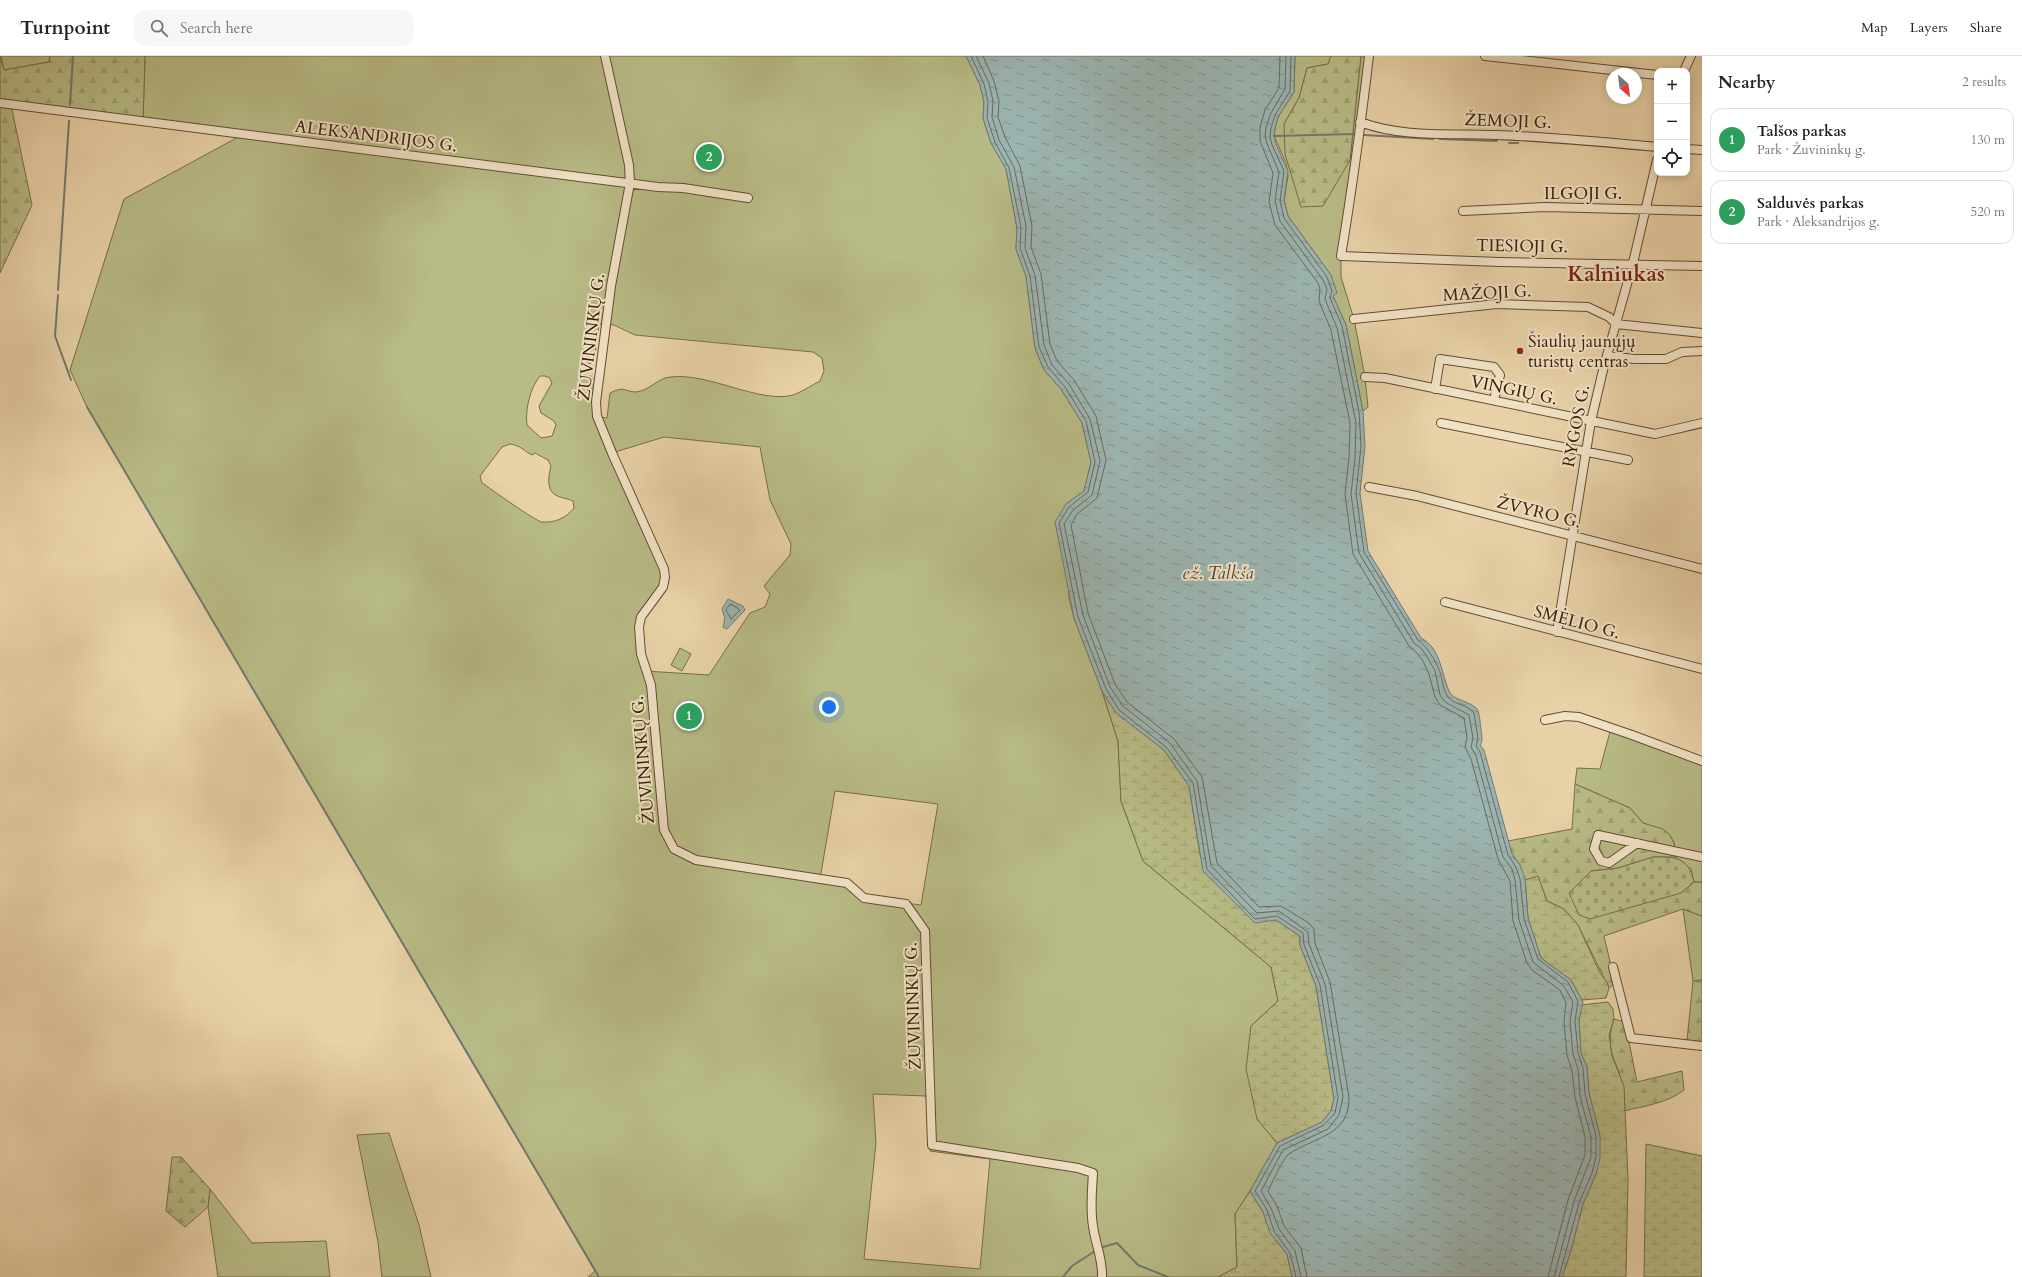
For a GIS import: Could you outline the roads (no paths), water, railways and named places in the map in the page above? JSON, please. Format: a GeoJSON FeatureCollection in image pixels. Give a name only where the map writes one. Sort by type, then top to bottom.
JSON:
{"type":"FeatureCollection","features":[{"type":"Feature","properties":{"kind":"street","name":"ŽUVININKŲ G."},"geometry":{"type":"LineString","coordinates":[[605,56],[629,164],[630,183],[611,286],[596,402],[597,416],[664,569],[665,577],[658,595],[641,617],[639,627],[641,654],[651,685],[664,830],[674,849],[696,860],[847,883],[864,898],[906,904],[925,931],[932,1145],[1078,1168],[1093,1173],[1091,1210],[1102,1267],[1102,1277]]}},
{"type":"Feature","properties":{"kind":"street"},"geometry":{"type":"LineString","coordinates":[[1360,122],[1369,56]]}},
{"type":"Feature","properties":{"kind":"street"},"geometry":{"type":"LineString","coordinates":[[1485,56],[1654,75]]}},
{"type":"Feature","properties":{"kind":"street"},"geometry":{"type":"LineString","coordinates":[[1686,68],[1692,56]]}},
{"type":"Feature","properties":{"kind":"street","name":"ALEKSANDRIJOS G."},"geometry":{"type":"LineString","coordinates":[[0,103],[630,183],[683,188],[748,198]]}},
{"type":"Feature","properties":{"kind":"street","name":"ŽEMOJI G."},"geometry":{"type":"LineString","coordinates":[[1360,122],[1378,129],[1424,134],[1535,137],[1603,141],[1654,147]]}},
{"type":"Feature","properties":{"kind":"street","name":"TIESIOJI G."},"geometry":{"type":"LineString","coordinates":[[1360,122],[1355,171],[1341,256],[1499,262],[1633,263],[1702,266]]}},
{"type":"Feature","properties":{"kind":"street"},"geometry":{"type":"LineString","coordinates":[[1690,149],[1702,150]]}},
{"type":"Feature","properties":{"kind":"street","name":"RYGOS G."},"geometry":{"type":"LineString","coordinates":[[1557,632],[1591,421],[1607,356],[1633,263],[1654,173]]}},
{"type":"Feature","properties":{"kind":"street","name":"ILGOJI G."},"geometry":{"type":"LineString","coordinates":[[1463,211],[1545,207],[1702,210]]}},
{"type":"Feature","properties":{"kind":"street","name":"MAŽOJI G."},"geometry":{"type":"LineString","coordinates":[[1354,319],[1497,304],[1588,307],[1609,317],[1616,324]]}},
{"type":"Feature","properties":{"kind":"street"},"geometry":{"type":"LineString","coordinates":[[1616,324],[1702,333]]}},
{"type":"Feature","properties":{"kind":"street"},"geometry":{"type":"LineString","coordinates":[[1607,356],[1635,359],[1666,359],[1682,352],[1702,351]]}},
{"type":"Feature","properties":{"kind":"street"},"geometry":{"type":"LineString","coordinates":[[1435,388],[1440,360],[1494,367],[1500,375],[1494,400]]}},
{"type":"Feature","properties":{"kind":"street","name":"VINGIŲ G."},"geometry":{"type":"LineString","coordinates":[[1365,377],[1386,378],[1655,434],[1702,423]]}},
{"type":"Feature","properties":{"kind":"street"},"geometry":{"type":"LineString","coordinates":[[1441,422],[1628,460]]}},
{"type":"Feature","properties":{"kind":"street","name":"ŽVYRO G."},"geometry":{"type":"LineString","coordinates":[[1369,486],[1417,496],[1702,569]]}},
{"type":"Feature","properties":{"kind":"street","name":"SMĖLIO G."},"geometry":{"type":"LineString","coordinates":[[1445,602],[1702,670]]}},
{"type":"Feature","properties":{"kind":"street"},"geometry":{"type":"LineString","coordinates":[[1545,720],[1565,716],[1579,717],[1632,734],[1702,761]]}},
{"type":"Feature","properties":{"kind":"street"},"geometry":{"type":"LineString","coordinates":[[1637,843],[1609,863],[1601,860],[1594,850],[1598,835],[1637,843],[1702,857]]}},
{"type":"Feature","properties":{"kind":"street"},"geometry":{"type":"LineString","coordinates":[[1614,967],[1631,1038],[1702,1046]]}},
{"type":"Feature","properties":{"kind":"water","name":"ež. Talkša"},"geometry":{"type":"Polygon","coordinates":[[[966,56],[1295,56],[1294,92],[1278,117],[1274,136],[1288,171],[1284,200],[1288,216],[1331,275],[1337,293],[1333,296],[1346,325],[1363,411],[1365,446],[1360,493],[1368,551],[1421,638],[1428,642],[1437,654],[1446,684],[1451,694],[1454,697],[1474,706],[1478,711],[1482,736],[1482,742],[1480,745],[1484,750],[1512,854],[1520,865],[1525,878],[1528,918],[1541,958],[1571,980],[1583,1002],[1579,1021],[1581,1053],[1587,1067],[1589,1093],[1600,1136],[1600,1158],[1596,1174],[1583,1204],[1570,1254],[1562,1277],[1292,1277],[1287,1254],[1270,1233],[1263,1212],[1250,1191],[1277,1143],[1322,1122],[1331,1111],[1334,1099],[1316,986],[1300,945],[1300,936],[1276,920],[1255,923],[1203,871],[1189,786],[1164,750],[1116,713],[1102,691],[1074,618],[1055,522],[1066,504],[1084,491],[1091,462],[1082,423],[1061,389],[1044,370],[1035,348],[1026,276],[1016,249],[1017,228],[1006,169],[991,143],[983,118],[984,102],[980,85],[966,56]]]}},
{"type":"Feature","properties":{"kind":"water"},"geometry":{"type":"Polygon","coordinates":[[[728,599],[743,606],[745,610],[727,629],[723,627],[725,618],[722,609],[728,599]]]}},
{"type":"Feature","properties":{"kind":"waterway"},"geometry":{"type":"LineString","coordinates":[[70,105],[73,56]]}},
{"type":"Feature","properties":{"kind":"waterway"},"geometry":{"type":"LineString","coordinates":[[58,290],[69,121]]}},
{"type":"Feature","properties":{"kind":"waterway"},"geometry":{"type":"LineString","coordinates":[[1274,136],[1354,134]]}},
{"type":"Feature","properties":{"kind":"waterway"},"geometry":{"type":"LineString","coordinates":[[1364,135],[1433,139]]}},
{"type":"Feature","properties":{"kind":"waterway"},"geometry":{"type":"LineString","coordinates":[[1440,139],[1497,141]]}},
{"type":"Feature","properties":{"kind":"waterway"},"geometry":{"type":"LineString","coordinates":[[1509,143],[1518,143]]}},
{"type":"Feature","properties":{"kind":"waterway"},"geometry":{"type":"LineString","coordinates":[[58,295],[55,336],[71,380]]}},
{"type":"Feature","properties":{"kind":"waterway"},"geometry":{"type":"LineString","coordinates":[[87,407],[599,1277]]}},
{"type":"Feature","properties":{"kind":"waterway"},"geometry":{"type":"LineString","coordinates":[[1103,1247],[1117,1243],[1138,1265],[1168,1277]]}},
{"type":"Feature","properties":{"kind":"waterway"},"geometry":{"type":"LineString","coordinates":[[1063,1277],[1072,1266],[1095,1251]]}},
{"type":"Feature","properties":{"kind":"place","name":"Salduvės parkas"},"geometry":{"type":"Point","coordinates":[709,157]}},
{"type":"Feature","properties":{"kind":"place","name":"Šiaulių jaunųjų turistų centras"},"geometry":{"type":"Point","coordinates":[1520,351]}},
{"type":"Feature","properties":{"kind":"place","name":"Talšos parkas"},"geometry":{"type":"Point","coordinates":[689,716]}},
{"type":"Feature","properties":{"kind":"district","name":"Kalniukas"},"geometry":{"type":"Point","coordinates":[1616,274]}}]}
